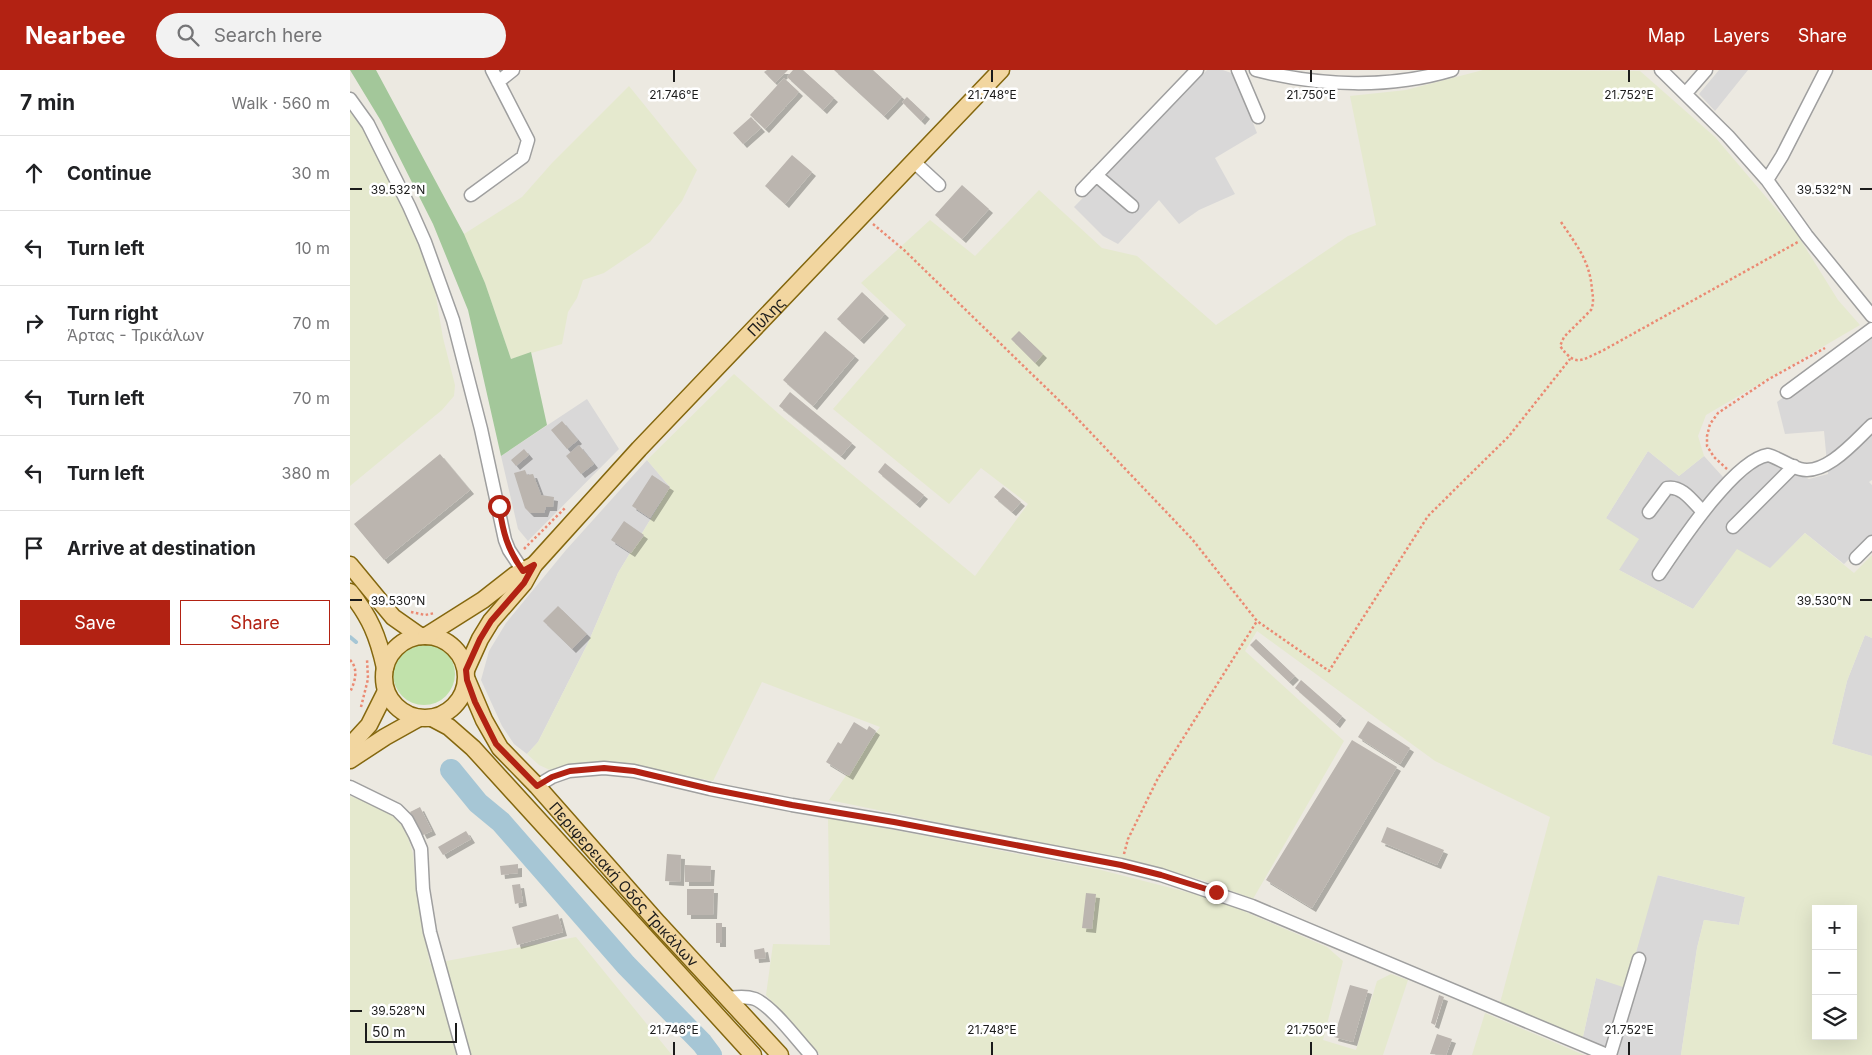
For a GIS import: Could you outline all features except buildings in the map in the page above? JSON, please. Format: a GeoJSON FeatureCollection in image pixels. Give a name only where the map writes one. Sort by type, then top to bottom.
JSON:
{"type":"FeatureCollection","features":[{"type":"Feature","properties":{"kind":"main road","name":"Πύλης"},"geometry":{"type":"LineString","coordinates":[[523,565],[639,449],[1002,70]]}},
{"type":"Feature","properties":{"kind":"main road"},"geometry":{"type":"LineString","coordinates":[[350,565],[393,617],[423,636],[440,638],[452,646],[461,657],[466,675]]}},
{"type":"Feature","properties":{"kind":"main road"},"geometry":{"type":"LineString","coordinates":[[426,718],[408,715],[391,701],[386,691],[384,679],[389,656],[397,647],[408,640],[423,636],[483,600],[523,565]]}},
{"type":"Feature","properties":{"kind":"main road"},"geometry":{"type":"LineString","coordinates":[[350,760],[385,736],[426,718],[446,714],[456,705],[464,693],[466,675],[480,639],[491,621],[524,583],[523,565]]}},
{"type":"Feature","properties":{"kind":"main road"},"geometry":{"type":"LineString","coordinates":[[350,592],[374,627],[385,668]]}},
{"type":"Feature","properties":{"kind":"main road","name":"Περιφερειακή Οδός Τρικάλων"},"geometry":{"type":"LineString","coordinates":[[466,675],[475,702],[496,744],[537,786],[658,923],[780,1055]]}},
{"type":"Feature","properties":{"kind":"main road"},"geometry":{"type":"LineString","coordinates":[[350,746],[369,725],[386,691]]}},
{"type":"Feature","properties":{"kind":"main road","name":"Περιφερειακή Οδός Τρικάλων"},"geometry":{"type":"LineString","coordinates":[[426,718],[449,727],[473,748],[753,1055]]}},
{"type":"Feature","properties":{"kind":"street"},"geometry":{"type":"LineString","coordinates":[[471,195],[523,157],[528,140],[492,70]]}},
{"type":"Feature","properties":{"kind":"street"},"geometry":{"type":"LineString","coordinates":[[498,82],[512,70]]}},
{"type":"Feature","properties":{"kind":"street"},"geometry":{"type":"LineString","coordinates":[[1082,190],[1197,70]]}},
{"type":"Feature","properties":{"kind":"street"},"geometry":{"type":"LineString","coordinates":[[1238,70],[1258,118]]}},
{"type":"Feature","properties":{"kind":"street"},"geometry":{"type":"LineString","coordinates":[[1256,70],[1307,80],[1348,82],[1408,80],[1452,70]]}},
{"type":"Feature","properties":{"kind":"street"},"geometry":{"type":"LineString","coordinates":[[1661,70],[1728,136],[1767,180],[1807,236],[1872,316]]}},
{"type":"Feature","properties":{"kind":"street"},"geometry":{"type":"LineString","coordinates":[[1686,94],[1706,70]]}},
{"type":"Feature","properties":{"kind":"street"},"geometry":{"type":"LineString","coordinates":[[1767,180],[1782,156],[1826,70]]}},
{"type":"Feature","properties":{"kind":"street"},"geometry":{"type":"LineString","coordinates":[[351,100],[368,124],[410,206],[425,242],[453,320],[481,430],[505,540],[523,565]]}},
{"type":"Feature","properties":{"kind":"street"},"geometry":{"type":"LineString","coordinates":[[913,161],[939,186]]}},
{"type":"Feature","properties":{"kind":"street"},"geometry":{"type":"LineString","coordinates":[[1096,175],[1132,206]]}},
{"type":"Feature","properties":{"kind":"street"},"geometry":{"type":"LineString","coordinates":[[1787,392],[1872,329]]}},
{"type":"Feature","properties":{"kind":"street"},"geometry":{"type":"LineString","coordinates":[[1659,574],[1691,526],[1703,512],[1735,476],[1761,456],[1776,457],[1802,470],[1824,467],[1872,425]]}},
{"type":"Feature","properties":{"kind":"street"},"geometry":{"type":"LineString","coordinates":[[1733,527],[1794,466]]}},
{"type":"Feature","properties":{"kind":"street"},"geometry":{"type":"LineString","coordinates":[[1649,512],[1667,488],[1673,487],[1680,489],[1703,512]]}},
{"type":"Feature","properties":{"kind":"street"},"geometry":{"type":"LineString","coordinates":[[1856,558],[1872,542]]}},
{"type":"Feature","properties":{"kind":"street"},"geometry":{"type":"LineString","coordinates":[[537,786],[552,777],[570,771],[604,768],[634,771],[710,789],[1121,865],[1161,875],[1252,906],[1609,1055],[1639,958]]}},
{"type":"Feature","properties":{"kind":"street"},"geometry":{"type":"LineString","coordinates":[[350,787],[397,810],[407,820],[421,849],[423,889],[430,932],[464,1055]]}},
{"type":"Feature","properties":{"kind":"street"},"geometry":{"type":"LineString","coordinates":[[728,998],[742,996],[755,999],[768,1008],[811,1055]]}},
{"type":"Feature","properties":{"kind":"path"},"geometry":{"type":"LineString","coordinates":[[863,213],[875,227],[904,250],[1072,413],[1192,539],[1257,621],[1330,671],[1428,516],[1508,436],[1570,359]]}},
{"type":"Feature","properties":{"kind":"path"},"geometry":{"type":"LineString","coordinates":[[1562,222],[1583,254],[1589,267],[1593,305],[1589,314],[1561,343],[1560,346],[1570,359],[1574,361],[1582,360],[1602,351],[1807,236]]}},
{"type":"Feature","properties":{"kind":"path"},"geometry":{"type":"LineString","coordinates":[[1735,476],[1714,457],[1707,446],[1710,424],[1718,413],[1769,379],[1832,344]]}},
{"type":"Feature","properties":{"kind":"path"},"geometry":{"type":"LineString","coordinates":[[523,565],[566,506]]}},
{"type":"Feature","properties":{"kind":"path"},"geometry":{"type":"LineString","coordinates":[[410,612],[425,615],[440,612]]}},
{"type":"Feature","properties":{"kind":"path"},"geometry":{"type":"LineString","coordinates":[[1121,865],[1128,839],[1158,778],[1257,621]]}},
{"type":"Feature","properties":{"kind":"path"},"geometry":{"type":"LineString","coordinates":[[360,713],[368,679],[366,653]]}},
{"type":"Feature","properties":{"kind":"path"},"geometry":{"type":"LineString","coordinates":[[350,660],[356,671],[355,681],[350,692]]}},
{"type":"Feature","properties":{"kind":"shaded area"},"geometry":{"type":"Polygon","coordinates":[[[1207,70],[1223,70],[1234,74],[1257,133],[1215,158],[1235,194],[1199,210],[1179,224],[1159,200],[1118,244],[1103,236],[1074,207],[1207,70]]]}},
{"type":"Feature","properties":{"kind":"shaded area"},"geometry":{"type":"Polygon","coordinates":[[[1719,70],[1748,70],[1715,111],[1699,94],[1719,70]]]}},
{"type":"Feature","properties":{"kind":"shaded area"},"geometry":{"type":"Polygon","coordinates":[[[1872,331],[1872,480],[1869,482],[1872,485],[1872,537],[1844,564],[1805,533],[1770,569],[1737,550],[1693,609],[1619,570],[1606,518],[1648,451],[1679,476],[1704,456],[1732,487],[1763,462],[1770,460],[1809,479],[1828,474],[1824,431],[1785,434],[1777,402],[1872,331]]]}},
{"type":"Feature","properties":{"kind":"shaded area"},"geometry":{"type":"Polygon","coordinates":[[[587,399],[619,449],[528,541],[518,529],[501,456],[587,399]]]}},
{"type":"Feature","properties":{"kind":"shaded area"},"geometry":{"type":"Polygon","coordinates":[[[647,460],[670,487],[618,573],[588,643],[538,742],[527,754],[514,744],[502,726],[481,680],[489,651],[506,623],[566,550],[647,460]]]}},
{"type":"Feature","properties":{"kind":"shaded area"},"geometry":{"type":"Polygon","coordinates":[[[1865,635],[1872,638],[1872,756],[1832,744],[1847,681],[1865,635]]]}},
{"type":"Feature","properties":{"kind":"shaded area"},"geometry":{"type":"Polygon","coordinates":[[[1657,875],[1745,897],[1739,925],[1704,920],[1697,948],[1681,1055],[1617,1055],[1582,1041],[1596,978],[1626,987],[1657,875]]]}},
{"type":"Feature","properties":{"kind":"green space"},"geometry":{"type":"Polygon","coordinates":[[[350,70],[376,70],[464,234],[485,283],[511,359],[531,352],[547,425],[501,456],[468,310],[433,224],[381,121],[350,70]]]}},
{"type":"Feature","properties":{"kind":"green space"},"geometry":{"type":"Polygon","coordinates":[[[1483,70],[1640,71],[1715,137],[1795,231],[1838,300],[1860,325],[1706,415],[1698,436],[1704,456],[1679,476],[1648,451],[1606,518],[1639,539],[1619,570],[1693,609],[1737,549],[1770,568],[1805,533],[1854,573],[1872,555],[1872,638],[1865,635],[1847,681],[1832,744],[1872,756],[1872,1055],[1681,1055],[1697,948],[1704,920],[1739,925],[1745,897],[1658,875],[1626,988],[1596,978],[1582,1041],[1500,1003],[1550,817],[1435,761],[1257,631],[1245,651],[1344,741],[1253,899],[1202,880],[1112,858],[829,800],[880,727],[762,682],[713,781],[606,762],[550,770],[539,765],[527,754],[538,742],[588,643],[618,573],[670,487],[647,460],[734,374],[779,414],[975,576],[1028,504],[981,468],[949,504],[833,409],[906,325],[861,283],[930,220],[975,256],[1039,190],[1102,248],[1137,256],[1216,325],[1348,236],[1376,225],[1350,96],[1406,90],[1483,70]]]}},
{"type":"Feature","properties":{"kind":"green space"},"geometry":{"type":"Polygon","coordinates":[[[629,86],[697,170],[682,201],[650,242],[604,273],[583,280],[577,298],[568,312],[562,344],[511,359],[485,283],[464,234],[522,197],[552,163],[629,86]]]}},
{"type":"Feature","properties":{"kind":"green space"},"geometry":{"type":"Polygon","coordinates":[[[350,109],[377,152],[416,234],[434,285],[443,338],[455,385],[454,396],[442,410],[350,486],[350,109]]]}},
{"type":"Feature","properties":{"kind":"green space"},"geometry":{"type":"Polygon","coordinates":[[[418,643],[430,643],[446,652],[453,662],[455,674],[453,686],[446,696],[430,705],[418,705],[407,700],[398,691],[393,680],[393,668],[398,657],[407,648],[418,643]]]}},
{"type":"Feature","properties":{"kind":"green space"},"geometry":{"type":"Polygon","coordinates":[[[350,796],[386,809],[399,820],[407,833],[413,854],[417,895],[430,964],[576,937],[672,1055],[350,1055],[350,796]]]}},
{"type":"Feature","properties":{"kind":"green space"},"geometry":{"type":"Polygon","coordinates":[[[828,817],[1101,870],[1218,900],[1327,947],[1343,961],[1323,1040],[1356,1050],[1377,981],[1391,974],[1408,980],[1383,1055],[820,1055],[766,995],[773,944],[830,945],[828,817]]]}},
{"type":"Feature","properties":{"kind":"green space"},"geometry":{"type":"Polygon","coordinates":[[[1485,1013],[1584,1055],[1472,1055],[1485,1013]]]}},
{"type":"Feature","properties":{"kind":"waterway"},"geometry":{"type":"LineString","coordinates":[[350,637],[356,642]]}},
{"type":"Feature","properties":{"kind":"waterway"},"geometry":{"type":"LineString","coordinates":[[451,770],[478,803],[501,822],[626,965],[702,1043],[711,1055]]}},
{"type":"Feature","properties":{"kind":"route"},"geometry":{"type":"LineString","coordinates":[[499,506],[505,540],[514,559],[523,571],[534,565],[524,583],[491,621],[480,639],[466,670],[467,680],[475,702],[496,744],[537,786],[545,780],[570,771],[604,768],[634,771],[710,789],[792,805],[894,822],[1121,865],[1216,892]]}}]}
